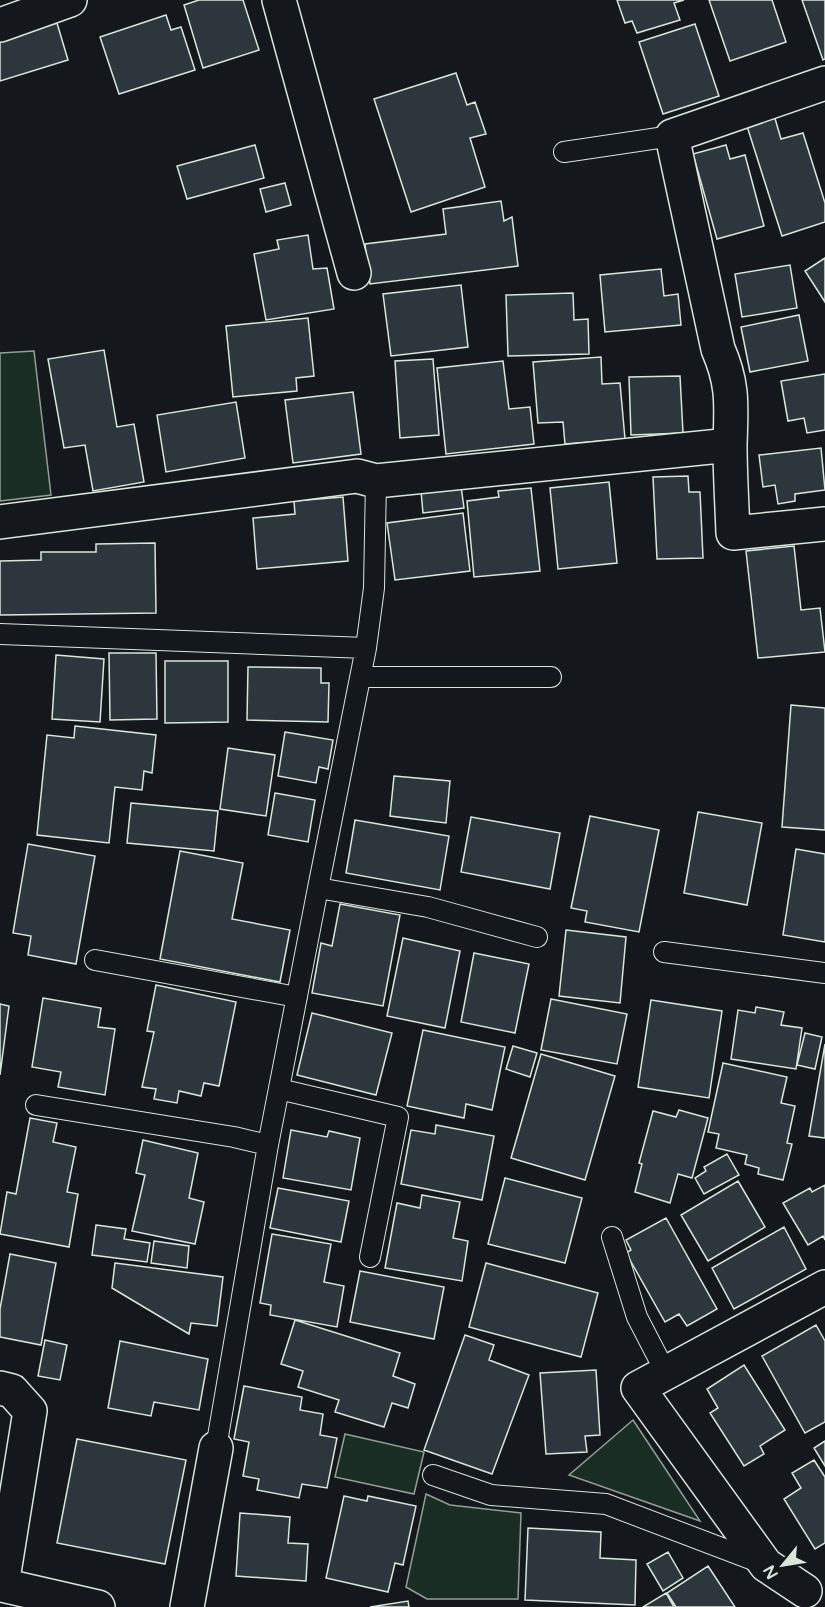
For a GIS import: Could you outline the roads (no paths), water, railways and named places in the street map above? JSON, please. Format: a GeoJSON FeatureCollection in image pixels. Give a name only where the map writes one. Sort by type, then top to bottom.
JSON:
{"type":"FeatureCollection","features":[{"type":"Feature","properties":{"kind":"street"},"geometry":{"type":"LineString","coordinates":[[0,25],[70,0]]}},
{"type":"Feature","properties":{"kind":"street"},"geometry":{"type":"LineString","coordinates":[[279,0],[354,273]]}},
{"type":"Feature","properties":{"kind":"street"},"geometry":{"type":"LineString","coordinates":[[825,83],[672,136],[718,349],[726,369],[732,403],[730,445],[733,533],[825,524]]}},
{"type":"Feature","properties":{"kind":"street"},"geometry":{"type":"LineString","coordinates":[[0,522],[357,476],[376,481],[730,445]]}},
{"type":"Feature","properties":{"kind":"street"},"geometry":{"type":"LineString","coordinates":[[815,1592],[766,1565],[638,1388],[825,1287]]}},
{"type":"Feature","properties":{"kind":"street"},"geometry":{"type":"LineString","coordinates":[[0,1388],[12,1391],[30,1411],[1,1585],[98,1607]]}},
{"type":"Feature","properties":{"kind":"street"},"geometry":{"type":"LineString","coordinates":[[187,1607],[216,1448]]}},
{"type":"Feature","properties":{"kind":"lane"},"geometry":{"type":"LineString","coordinates":[[564,152],[672,136]]}},
{"type":"Feature","properties":{"kind":"lane"},"geometry":{"type":"LineString","coordinates":[[216,1448],[268,1145],[362,676],[374,588],[376,481]]}},
{"type":"Feature","properties":{"kind":"lane"},"geometry":{"type":"LineString","coordinates":[[0,634],[366,648]]}},
{"type":"Feature","properties":{"kind":"lane"},"geometry":{"type":"LineString","coordinates":[[362,676],[551,676]]}},
{"type":"Feature","properties":{"kind":"lane"},"geometry":{"type":"LineString","coordinates":[[318,888],[428,907],[537,937]]}},
{"type":"Feature","properties":{"kind":"lane"},"geometry":{"type":"LineString","coordinates":[[664,952],[825,973]]}},
{"type":"Feature","properties":{"kind":"lane"},"geometry":{"type":"LineString","coordinates":[[95,960],[297,998]]}},
{"type":"Feature","properties":{"kind":"lane"},"geometry":{"type":"LineString","coordinates":[[279,1089],[398,1117],[370,1257]]}},
{"type":"Feature","properties":{"kind":"lane"},"geometry":{"type":"LineString","coordinates":[[36,1105],[234,1137],[268,1145]]}},
{"type":"Feature","properties":{"kind":"lane"},"geometry":{"type":"LineString","coordinates":[[612,1238],[637,1317],[666,1373]]}},
{"type":"Feature","properties":{"kind":"lane"},"geometry":{"type":"LineString","coordinates":[[433,1475],[491,1495],[606,1504],[766,1565]]}}]}
